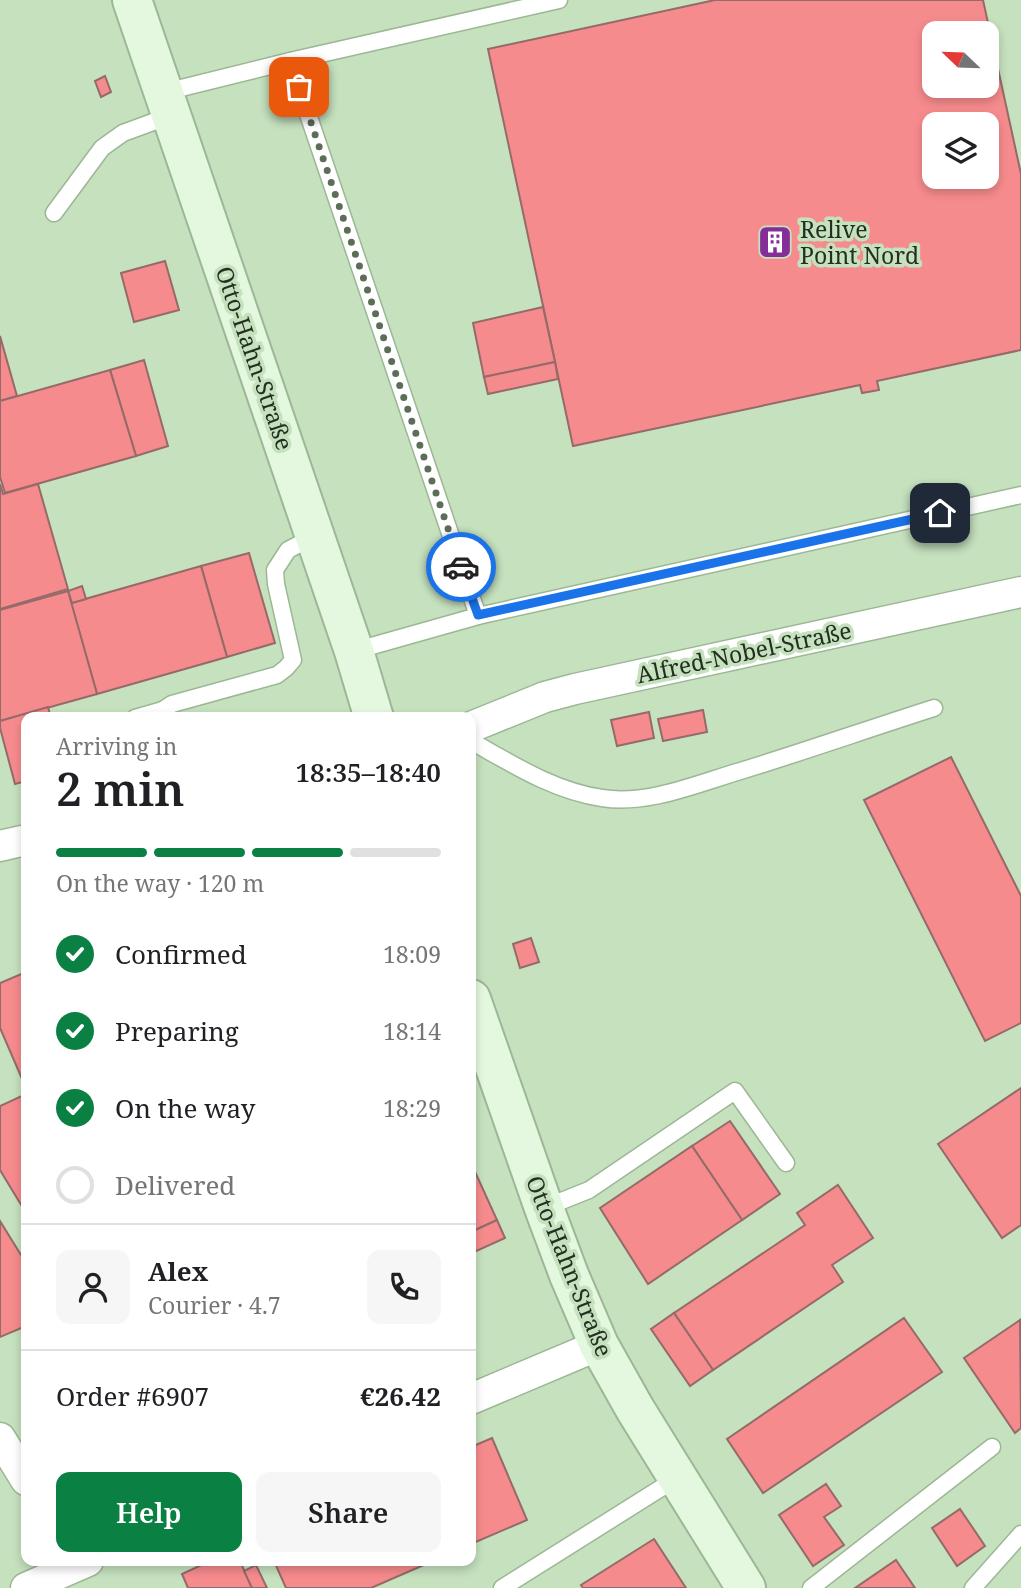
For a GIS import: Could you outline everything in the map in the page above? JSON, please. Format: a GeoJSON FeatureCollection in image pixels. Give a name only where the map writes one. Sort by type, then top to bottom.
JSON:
{"type":"FeatureCollection","features":[{"type":"Feature","properties":{"kind":"street","name":"Otto-Hahn-Straße"},"geometry":{"type":"LineString","coordinates":[[132,0],[354,651],[372,712]]}},
{"type":"Feature","properties":{"kind":"street","name":"Alfred-Nobel-Straße"},"geometry":{"type":"LineString","coordinates":[[476,725],[575,688],[1021,592]]}},
{"type":"Feature","properties":{"kind":"street"},"geometry":{"type":"LineString","coordinates":[[0,846],[21,842]]}},
{"type":"Feature","properties":{"kind":"street","name":"Otto-Hahn-Straße"},"geometry":{"type":"LineString","coordinates":[[476,1013],[544,1208],[599,1345],[635,1409],[746,1588]]}},
{"type":"Feature","properties":{"kind":"street"},"geometry":{"type":"LineString","coordinates":[[476,1397],[599,1345]]}},
{"type":"Feature","properties":{"kind":"street"},"geometry":{"type":"LineString","coordinates":[[0,1438],[21,1472]]}},
{"type":"Feature","properties":{"kind":"street"},"geometry":{"type":"LineString","coordinates":[[26,1588],[84,1569]]}},
{"type":"Feature","properties":{"kind":"lane"},"geometry":{"type":"LineString","coordinates":[[54,213],[102,148],[169,104],[290,61],[559,0]]}},
{"type":"Feature","properties":{"kind":"lane"},"geometry":{"type":"LineString","coordinates":[[290,61],[478,615]]}},
{"type":"Feature","properties":{"kind":"lane"},"geometry":{"type":"LineString","coordinates":[[354,651],[478,615],[1021,495]]}},
{"type":"Feature","properties":{"kind":"lane"},"geometry":{"type":"LineString","coordinates":[[165,712],[172,704],[278,675],[286,668],[292,660],[275,570],[288,550],[315,536]]}},
{"type":"Feature","properties":{"kind":"lane"},"geometry":{"type":"LineString","coordinates":[[476,744],[565,789],[605,799],[625,799],[669,793],[934,708]]}},
{"type":"Feature","properties":{"kind":"lane"},"geometry":{"type":"LineString","coordinates":[[544,1208],[589,1190],[735,1091],[786,1163]]}},
{"type":"Feature","properties":{"kind":"lane"},"geometry":{"type":"LineString","coordinates":[[811,1588],[992,1447]]}},
{"type":"Feature","properties":{"kind":"lane"},"geometry":{"type":"LineString","coordinates":[[502,1588],[677,1478]]}},
{"type":"Feature","properties":{"kind":"lane"},"geometry":{"type":"LineString","coordinates":[[973,1588],[1021,1534]]}},
{"type":"Feature","properties":{"kind":"building","name":"Relive Point Nord"},"geometry":{"type":"Polygon","coordinates":[[[715,0],[983,0],[988,21],[922,21],[922,98],[999,98],[999,73],[1021,174],[1021,350],[877,381],[879,390],[862,393],[860,385],[573,446],[488,49],[715,0]]]}},
{"type":"Feature","properties":{"kind":"building"},"geometry":{"type":"Polygon","coordinates":[[[105,76],[111,92],[101,97],[95,81],[105,76]]]}},
{"type":"Feature","properties":{"kind":"building"},"geometry":{"type":"Polygon","coordinates":[[[165,261],[179,310],[134,322],[121,273],[165,261]]]}},
{"type":"Feature","properties":{"kind":"building"},"geometry":{"type":"Polygon","coordinates":[[[543,307],[555,362],[484,377],[473,323],[543,307]]]}},
{"type":"Feature","properties":{"kind":"building"},"geometry":{"type":"Polygon","coordinates":[[[0,336],[17,396],[0,401],[0,336]]]}},
{"type":"Feature","properties":{"kind":"building"},"geometry":{"type":"Polygon","coordinates":[[[144,360],[168,446],[136,456],[110,370],[144,360]]]}},
{"type":"Feature","properties":{"kind":"building"},"geometry":{"type":"Polygon","coordinates":[[[555,362],[558,379],[488,394],[484,377],[555,362]]]}},
{"type":"Feature","properties":{"kind":"building"},"geometry":{"type":"Polygon","coordinates":[[[110,370],[136,456],[5,493],[0,477],[0,401],[110,370]]]}},
{"type":"Feature","properties":{"kind":"building"},"geometry":{"type":"Polygon","coordinates":[[[0,484],[3,494],[38,484],[68,589],[0,609],[0,484]]]}},
{"type":"Feature","properties":{"kind":"building"},"geometry":{"type":"Polygon","coordinates":[[[249,553],[275,643],[227,657],[201,566],[249,553]]]}},
{"type":"Feature","properties":{"kind":"building"},"geometry":{"type":"Polygon","coordinates":[[[201,566],[227,657],[97,694],[71,603],[201,566]]]}},
{"type":"Feature","properties":{"kind":"building"},"geometry":{"type":"Polygon","coordinates":[[[82,586],[86,599],[72,603],[68,591],[82,586]]]}},
{"type":"Feature","properties":{"kind":"building"},"geometry":{"type":"Polygon","coordinates":[[[68,591],[97,694],[32,712],[21,712],[21,715],[0,721],[0,610],[68,591]]]}},
{"type":"Feature","properties":{"kind":"building"},"geometry":{"type":"Polygon","coordinates":[[[48,707],[49,712],[31,712],[48,707]]]}},
{"type":"Feature","properties":{"kind":"building"},"geometry":{"type":"Polygon","coordinates":[[[703,710],[707,732],[663,741],[658,719],[703,710]]]}},
{"type":"Feature","properties":{"kind":"building"},"geometry":{"type":"Polygon","coordinates":[[[649,712],[654,738],[617,746],[611,720],[649,712]]]}},
{"type":"Feature","properties":{"kind":"building"},"geometry":{"type":"Polygon","coordinates":[[[21,715],[21,782],[15,784],[0,721],[21,715]]]}},
{"type":"Feature","properties":{"kind":"building"},"geometry":{"type":"Polygon","coordinates":[[[951,757],[1021,896],[1021,1023],[985,1041],[864,800],[951,757]]]}},
{"type":"Feature","properties":{"kind":"building"},"geometry":{"type":"Polygon","coordinates":[[[531,938],[539,962],[520,968],[513,944],[531,938]]]}},
{"type":"Feature","properties":{"kind":"building"},"geometry":{"type":"Polygon","coordinates":[[[21,974],[21,1076],[0,1028],[0,983],[21,974]]]}},
{"type":"Feature","properties":{"kind":"building"},"geometry":{"type":"Polygon","coordinates":[[[1021,1088],[1021,1225],[1002,1238],[938,1144],[1021,1088]]]}},
{"type":"Feature","properties":{"kind":"building"},"geometry":{"type":"Polygon","coordinates":[[[21,1096],[21,1205],[0,1170],[0,1106],[21,1096]]]}},
{"type":"Feature","properties":{"kind":"building"},"geometry":{"type":"Polygon","coordinates":[[[730,1121],[780,1194],[742,1220],[692,1146],[730,1121]]]}},
{"type":"Feature","properties":{"kind":"building"},"geometry":{"type":"Polygon","coordinates":[[[692,1146],[742,1220],[648,1284],[600,1208],[692,1146]]]}},
{"type":"Feature","properties":{"kind":"building"},"geometry":{"type":"Polygon","coordinates":[[[476,1174],[497,1220],[476,1230],[476,1174]]]}},
{"type":"Feature","properties":{"kind":"building"},"geometry":{"type":"Polygon","coordinates":[[[838,1185],[873,1238],[832,1265],[843,1282],[713,1370],[674,1313],[805,1225],[797,1213],[838,1185]]]}},
{"type":"Feature","properties":{"kind":"building"},"geometry":{"type":"Polygon","coordinates":[[[497,1220],[505,1238],[476,1251],[476,1230],[497,1220]]]}},
{"type":"Feature","properties":{"kind":"building"},"geometry":{"type":"Polygon","coordinates":[[[0,1221],[21,1255],[21,1328],[0,1337],[0,1221]]]}},
{"type":"Feature","properties":{"kind":"building"},"geometry":{"type":"Polygon","coordinates":[[[674,1313],[713,1370],[690,1386],[651,1329],[674,1313]]]}},
{"type":"Feature","properties":{"kind":"building"},"geometry":{"type":"Polygon","coordinates":[[[904,1318],[942,1372],[763,1493],[727,1439],[904,1318]]]}},
{"type":"Feature","properties":{"kind":"building"},"geometry":{"type":"Polygon","coordinates":[[[1020,1320],[1021,1428],[1015,1433],[964,1358],[1020,1320]]]}},
{"type":"Feature","properties":{"kind":"building"},"geometry":{"type":"Polygon","coordinates":[[[492,1438],[527,1520],[476,1542],[476,1445],[492,1438]]]}},
{"type":"Feature","properties":{"kind":"building"},"geometry":{"type":"Polygon","coordinates":[[[826,1484],[841,1506],[824,1517],[844,1545],[813,1566],[779,1515],[826,1484]]]}},
{"type":"Feature","properties":{"kind":"building"},"geometry":{"type":"Polygon","coordinates":[[[960,1509],[985,1546],[957,1566],[932,1528],[960,1509]]]}},
{"type":"Feature","properties":{"kind":"building"},"geometry":{"type":"Polygon","coordinates":[[[654,1539],[686,1588],[583,1588],[581,1585],[654,1539]]]}},
{"type":"Feature","properties":{"kind":"building"},"geometry":{"type":"Polygon","coordinates":[[[896,1560],[915,1588],[855,1588],[896,1560]]]}},
{"type":"Feature","properties":{"kind":"building"},"geometry":{"type":"Polygon","coordinates":[[[199,1566],[242,1566],[252,1588],[188,1588],[182,1574],[199,1566]]]}},
{"type":"Feature","properties":{"kind":"building"},"geometry":{"type":"Polygon","coordinates":[[[256,1566],[267,1588],[252,1588],[244,1571],[256,1566]]]}},
{"type":"Feature","properties":{"kind":"building"},"geometry":{"type":"Polygon","coordinates":[[[276,1566],[422,1566],[371,1588],[286,1588],[276,1566]]]}},
{"type":"Feature","properties":{"kind":"way so far"},"geometry":{"type":"LineString","coordinates":[[299,87],[461,567]]}},
{"type":"Feature","properties":{"kind":"place","name":"Relive Point Nord"},"geometry":{"type":"Point","coordinates":[775,242]}},
{"type":"Feature","properties":{"kind":"route"},"geometry":{"type":"LineString","coordinates":[[461,567],[478,615],[940,513]]}}]}
